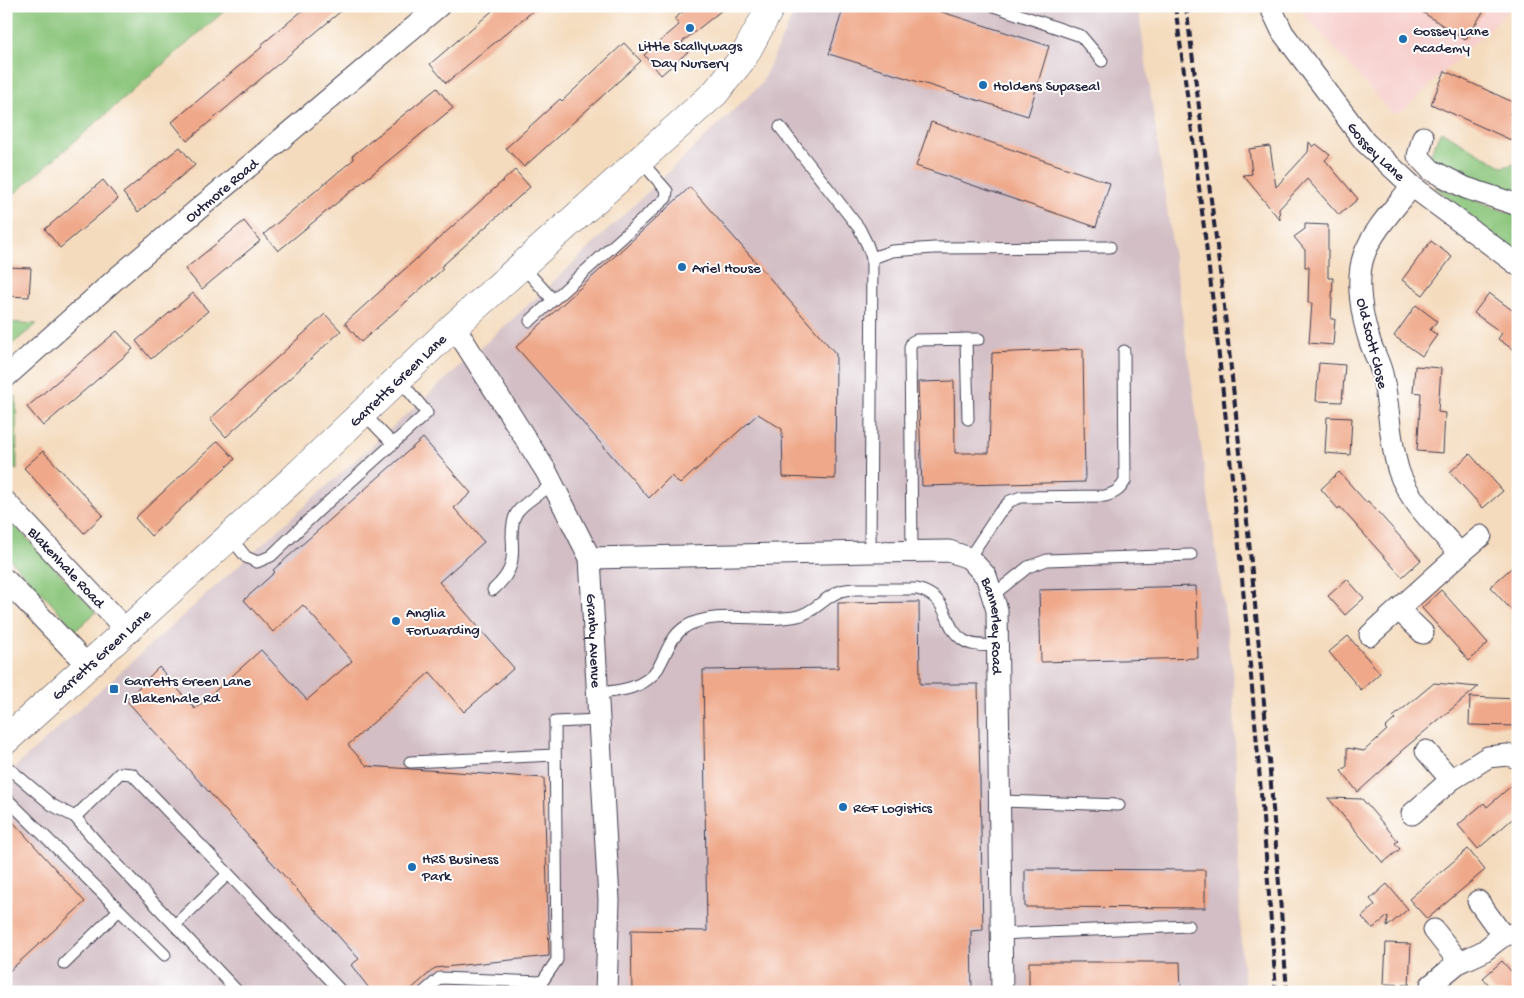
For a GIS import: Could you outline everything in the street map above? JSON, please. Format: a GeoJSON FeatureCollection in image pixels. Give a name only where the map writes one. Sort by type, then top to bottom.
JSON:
{"type":"FeatureCollection","features":[{"type":"Feature","properties":{"kind":"street","name":"Outmore Road"},"geometry":{"type":"LineString","coordinates":[[6,377],[118,276],[438,6]]}},
{"type":"Feature","properties":{"kind":"street","name":"Garretts Green Lane"},"geometry":{"type":"LineString","coordinates":[[6,740],[230,537],[454,326],[715,93],[743,58],[771,6]]}},
{"type":"Feature","properties":{"kind":"street","name":"Gossey Lane"},"geometry":{"type":"LineString","coordinates":[[1270,6],[1283,33],[1365,142],[1412,186],[1518,265]]}},
{"type":"Feature","properties":{"kind":"street","name":"Gossey Lane"},"geometry":{"type":"LineString","coordinates":[[1423,137],[1418,156],[1431,170],[1466,188],[1518,204]]}},
{"type":"Feature","properties":{"kind":"street","name":"Old Scott Close"},"geometry":{"type":"LineString","coordinates":[[1412,186],[1376,232],[1364,256],[1360,284],[1362,309],[1370,341],[1383,375],[1391,436],[1399,472],[1412,497],[1460,554]]}},
{"type":"Feature","properties":{"kind":"street","name":"Granby Avenue"},"geometry":{"type":"LineString","coordinates":[[454,326],[541,463],[590,558],[609,900],[606,992]]}},
{"type":"Feature","properties":{"kind":"street","name":"Blakenhale Road"},"geometry":{"type":"LineString","coordinates":[[6,502],[127,631]]}},
{"type":"Feature","properties":{"kind":"street"},"geometry":{"type":"LineString","coordinates":[[1370,635],[1481,536]]}},
{"type":"Feature","properties":{"kind":"street","name":"Bannerley Road"},"geometry":{"type":"LineString","coordinates":[[590,558],[950,551],[969,558],[986,576],[998,610],[1002,992]]}},
{"type":"Feature","properties":{"kind":"street"},"geometry":{"type":"LineString","coordinates":[[6,580],[88,666]]}},
{"type":"Feature","properties":{"kind":"street"},"geometry":{"type":"LineString","coordinates":[[1399,610],[1423,633]]}},
{"type":"Feature","properties":{"kind":"street"},"geometry":{"type":"LineString","coordinates":[[1426,751],[1451,780]]}},
{"type":"Feature","properties":{"kind":"street"},"geometry":{"type":"LineString","coordinates":[[1412,814],[1451,780],[1488,757],[1507,756],[1518,758]]}},
{"type":"Feature","properties":{"kind":"street"},"geometry":{"type":"LineString","coordinates":[[1428,988],[1459,962],[1482,952],[1510,936],[1478,901]]}},
{"type":"Feature","properties":{"kind":"street"},"geometry":{"type":"LineString","coordinates":[[1434,930],[1459,962]]}},
{"type":"Feature","properties":{"kind":"lane"},"geometry":{"type":"LineString","coordinates":[[994,6],[1081,36],[1102,61]]}},
{"type":"Feature","properties":{"kind":"lane"},"geometry":{"type":"LineString","coordinates":[[780,128],[859,228],[872,258],[870,552]]}},
{"type":"Feature","properties":{"kind":"lane"},"geometry":{"type":"LineString","coordinates":[[530,321],[666,198],[667,191],[640,160]]}},
{"type":"Feature","properties":{"kind":"lane"},"geometry":{"type":"LineString","coordinates":[[872,258],[892,251],[934,248],[1110,247]]}},
{"type":"Feature","properties":{"kind":"lane"},"geometry":{"type":"LineString","coordinates":[[522,266],[554,300]]}},
{"type":"Feature","properties":{"kind":"lane"},"geometry":{"type":"LineString","coordinates":[[966,339],[968,420]]}},
{"type":"Feature","properties":{"kind":"lane"},"geometry":{"type":"LineString","coordinates":[[912,552],[910,347],[912,342],[916,340],[979,339]]}},
{"type":"Feature","properties":{"kind":"lane"},"geometry":{"type":"LineString","coordinates":[[969,558],[999,513],[1010,501],[1021,497],[1105,496],[1114,494],[1122,488],[1125,481],[1124,351]]}},
{"type":"Feature","properties":{"kind":"lane"},"geometry":{"type":"LineString","coordinates":[[230,537],[246,557],[257,562],[270,556],[393,444],[427,412],[399,379]]}},
{"type":"Feature","properties":{"kind":"lane"},"geometry":{"type":"LineString","coordinates":[[363,412],[393,444]]}},
{"type":"Feature","properties":{"kind":"lane"},"geometry":{"type":"LineString","coordinates":[[493,590],[510,571],[514,553],[512,528],[516,514],[553,485]]}},
{"type":"Feature","properties":{"kind":"lane"},"geometry":{"type":"LineString","coordinates":[[993,596],[1028,568],[1047,560],[1191,554]]}},
{"type":"Feature","properties":{"kind":"lane"},"geometry":{"type":"LineString","coordinates":[[597,693],[628,689],[645,681],[657,669],[674,637],[686,627],[707,620],[781,618],[800,615],[816,607],[829,596],[843,590],[917,589],[928,592],[937,599],[946,612],[954,631],[964,641],[978,645],[998,646]]}},
{"type":"Feature","properties":{"kind":"lane"},"geometry":{"type":"LineString","coordinates":[[424,992],[440,978],[542,982],[557,960],[555,722],[599,720]]}},
{"type":"Feature","properties":{"kind":"lane"},"geometry":{"type":"LineString","coordinates":[[410,762],[555,754]]}},
{"type":"Feature","properties":{"kind":"lane"},"geometry":{"type":"LineString","coordinates":[[6,766],[52,805],[75,817],[238,992]]}},
{"type":"Feature","properties":{"kind":"lane"},"geometry":{"type":"LineString","coordinates":[[75,817],[120,773],[132,774],[342,992]]}},
{"type":"Feature","properties":{"kind":"lane"},"geometry":{"type":"LineString","coordinates":[[7,801],[165,955]]}},
{"type":"Feature","properties":{"kind":"lane"},"geometry":{"type":"LineString","coordinates":[[1000,801],[1120,805]]}},
{"type":"Feature","properties":{"kind":"lane"},"geometry":{"type":"LineString","coordinates":[[175,925],[228,874]]}},
{"type":"Feature","properties":{"kind":"lane"},"geometry":{"type":"LineString","coordinates":[[64,964],[119,910]]}},
{"type":"Feature","properties":{"kind":"lane"},"geometry":{"type":"LineString","coordinates":[[1001,934],[1189,926]]}},
{"type":"Feature","properties":{"kind":"shaded area"},"geometry":{"type":"Polygon","coordinates":[[[797,6],[1138,6],[1233,670],[1241,947],[1245,992],[6,992],[6,775],[548,287],[761,84],[797,6]]]}},
{"type":"Feature","properties":{"kind":"shaded area","name":"Gossey Lane Academy"},"geometry":{"type":"Polygon","coordinates":[[[1297,6],[1513,6],[1404,110],[1392,114],[1297,6]]]}},
{"type":"Feature","properties":{"kind":"green space"},"geometry":{"type":"Polygon","coordinates":[[[6,6],[230,6],[6,201],[6,6]]]}},
{"type":"Feature","properties":{"kind":"green space"},"geometry":{"type":"Polygon","coordinates":[[[1441,131],[1503,167],[1518,163],[1518,193],[1442,166],[1429,157],[1441,131]]]}},
{"type":"Feature","properties":{"kind":"green space"},"geometry":{"type":"Polygon","coordinates":[[[1433,185],[1518,216],[1518,252],[1501,242],[1433,185]]]}},
{"type":"Feature","properties":{"kind":"green space"},"geometry":{"type":"Polygon","coordinates":[[[6,322],[37,324],[6,349],[6,322]]]}},
{"type":"Feature","properties":{"kind":"green space"},"geometry":{"type":"Polygon","coordinates":[[[16,396],[17,470],[6,464],[6,404],[16,396]]]}},
{"type":"Feature","properties":{"kind":"green space"},"geometry":{"type":"Polygon","coordinates":[[[6,516],[96,612],[76,630],[6,555],[6,516]]]}},
{"type":"Feature","properties":{"kind":"building"},"geometry":{"type":"Polygon","coordinates":[[[308,6],[347,6],[187,141],[172,122],[308,6]]]}},
{"type":"Feature","properties":{"kind":"building"},"geometry":{"type":"Polygon","coordinates":[[[498,6],[539,6],[446,83],[430,64],[498,6]]]}},
{"type":"Feature","properties":{"kind":"building"},"geometry":{"type":"Polygon","coordinates":[[[690,6],[727,6],[682,42],[690,50],[661,75],[644,55],[679,25],[674,19],[690,6]]]}},
{"type":"Feature","properties":{"kind":"building","name":"Holdens Supaseal"},"geometry":{"type":"Polygon","coordinates":[[[844,6],[923,6],[1049,46],[1028,116],[829,54],[844,6]]]}},
{"type":"Feature","properties":{"kind":"building"},"geometry":{"type":"Polygon","coordinates":[[[1413,6],[1487,6],[1465,40],[1413,6]]]}},
{"type":"Feature","properties":{"kind":"building"},"geometry":{"type":"Polygon","coordinates":[[[624,43],[641,61],[524,167],[506,148],[560,99],[562,101],[624,43]]]}},
{"type":"Feature","properties":{"kind":"building"},"geometry":{"type":"Polygon","coordinates":[[[1445,71],[1515,103],[1510,114],[1518,118],[1518,125],[1511,140],[1431,104],[1445,71]]]}},
{"type":"Feature","properties":{"kind":"building"},"geometry":{"type":"Polygon","coordinates":[[[437,88],[453,108],[278,251],[264,234],[354,159],[352,156],[437,88]]]}},
{"type":"Feature","properties":{"kind":"building"},"geometry":{"type":"Polygon","coordinates":[[[931,122],[1110,183],[1096,227],[916,166],[931,122]]]}},
{"type":"Feature","properties":{"kind":"building"},"geometry":{"type":"Polygon","coordinates":[[[1309,142],[1313,147],[1316,144],[1330,155],[1325,160],[1358,199],[1339,215],[1307,179],[1279,209],[1280,220],[1243,175],[1252,174],[1249,149],[1270,146],[1276,187],[1308,152],[1309,142]]]}},
{"type":"Feature","properties":{"kind":"building"},"geometry":{"type":"Polygon","coordinates":[[[180,147],[195,165],[138,212],[123,193],[180,147]]]}},
{"type":"Feature","properties":{"kind":"building"},"geometry":{"type":"Polygon","coordinates":[[[515,170],[530,187],[441,267],[443,269],[361,342],[345,323],[515,170]]]}},
{"type":"Feature","properties":{"kind":"building"},"geometry":{"type":"Polygon","coordinates":[[[103,180],[118,199],[60,248],[45,229],[103,180]]]}},
{"type":"Feature","properties":{"kind":"building","name":"Ariel House"},"geometry":{"type":"Polygon","coordinates":[[[690,187],[836,354],[835,479],[783,477],[782,429],[758,414],[680,484],[671,476],[649,498],[516,347],[690,187]]]}},
{"type":"Feature","properties":{"kind":"building"},"geometry":{"type":"Polygon","coordinates":[[[244,221],[260,241],[202,289],[185,269],[244,221]]]}},
{"type":"Feature","properties":{"kind":"building"},"geometry":{"type":"Polygon","coordinates":[[[1305,224],[1328,225],[1328,278],[1333,278],[1331,319],[1335,319],[1333,345],[1309,343],[1312,303],[1308,303],[1309,267],[1305,267],[1305,250],[1294,237],[1305,229],[1305,224]]]}},
{"type":"Feature","properties":{"kind":"building"},"geometry":{"type":"Polygon","coordinates":[[[1431,241],[1452,257],[1423,295],[1402,280],[1431,241]]]}},
{"type":"Feature","properties":{"kind":"building"},"geometry":{"type":"Polygon","coordinates":[[[6,267],[31,268],[29,297],[6,296],[6,267]]]}},
{"type":"Feature","properties":{"kind":"building"},"geometry":{"type":"Polygon","coordinates":[[[193,293],[208,311],[151,359],[136,341],[193,293]]]}},
{"type":"Feature","properties":{"kind":"building"},"geometry":{"type":"Polygon","coordinates":[[[1489,293],[1516,313],[1518,311],[1518,353],[1498,339],[1502,333],[1474,313],[1489,293]]]}},
{"type":"Feature","properties":{"kind":"building"},"geometry":{"type":"Polygon","coordinates":[[[1416,305],[1437,321],[1430,330],[1437,335],[1422,356],[1394,336],[1416,305]]]}},
{"type":"Feature","properties":{"kind":"building"},"geometry":{"type":"Polygon","coordinates":[[[325,314],[341,331],[226,437],[210,419],[325,314]]]}},
{"type":"Feature","properties":{"kind":"building"},"geometry":{"type":"Polygon","coordinates":[[[117,331],[133,349],[43,426],[27,407],[117,331]]]}},
{"type":"Feature","properties":{"kind":"building"},"geometry":{"type":"Polygon","coordinates":[[[1083,349],[1085,482],[922,486],[918,382],[954,381],[955,453],[989,453],[992,353],[1083,349]]]}},
{"type":"Feature","properties":{"kind":"building"},"geometry":{"type":"Polygon","coordinates":[[[1319,363],[1345,365],[1342,402],[1316,401],[1319,363]]]}},
{"type":"Feature","properties":{"kind":"building"},"geometry":{"type":"Polygon","coordinates":[[[1415,366],[1441,368],[1438,412],[1445,413],[1443,453],[1417,451],[1421,393],[1413,392],[1415,366]]]}},
{"type":"Feature","properties":{"kind":"building"},"geometry":{"type":"Polygon","coordinates":[[[1327,417],[1352,418],[1350,455],[1325,453],[1327,417]]]}},
{"type":"Feature","properties":{"kind":"building","name":"HRS Business Park"},"geometry":{"type":"Polygon","coordinates":[[[423,438],[471,493],[454,508],[484,542],[439,582],[514,668],[464,712],[430,672],[348,745],[367,766],[544,778],[549,956],[435,968],[408,992],[372,992],[351,965],[359,959],[126,700],[159,667],[195,709],[261,650],[307,700],[352,661],[303,605],[273,632],[244,600],[275,572],[273,570],[423,438]]]}},
{"type":"Feature","properties":{"kind":"building"},"geometry":{"type":"Polygon","coordinates":[[[218,441],[235,459],[151,536],[135,518],[218,441]]]}},
{"type":"Feature","properties":{"kind":"building"},"geometry":{"type":"Polygon","coordinates":[[[43,451],[103,515],[84,533],[24,468],[43,451]]]}},
{"type":"Feature","properties":{"kind":"building"},"geometry":{"type":"Polygon","coordinates":[[[1470,454],[1503,491],[1483,508],[1450,472],[1470,454]]]}},
{"type":"Feature","properties":{"kind":"building"},"geometry":{"type":"Polygon","coordinates":[[[1339,472],[1421,560],[1402,577],[1340,507],[1338,509],[1321,489],[1339,472]]]}},
{"type":"Feature","properties":{"kind":"building"},"geometry":{"type":"Polygon","coordinates":[[[1518,562],[1518,617],[1490,587],[1518,562]]]}},
{"type":"Feature","properties":{"kind":"building"},"geometry":{"type":"Polygon","coordinates":[[[1347,579],[1364,598],[1345,615],[1328,596],[1347,579]]]}},
{"type":"Feature","properties":{"kind":"building"},"geometry":{"type":"Polygon","coordinates":[[[1196,586],[1198,658],[1041,662],[1039,590],[1196,586]]]}},
{"type":"Feature","properties":{"kind":"building"},"geometry":{"type":"Polygon","coordinates":[[[1441,590],[1488,643],[1469,661],[1422,608],[1441,590]]]}},
{"type":"Feature","properties":{"kind":"building","name":"RGF Logistics"},"geometry":{"type":"Polygon","coordinates":[[[919,602],[920,684],[978,684],[983,930],[971,931],[972,992],[632,992],[631,930],[707,931],[703,670],[838,668],[838,603],[919,602]]]}},
{"type":"Feature","properties":{"kind":"building"},"geometry":{"type":"Polygon","coordinates":[[[1348,636],[1380,673],[1361,690],[1329,652],[1348,636]]]}},
{"type":"Feature","properties":{"kind":"building"},"geometry":{"type":"Polygon","coordinates":[[[1434,683],[1478,687],[1400,752],[1358,792],[1341,771],[1347,766],[1347,748],[1364,751],[1387,730],[1385,728],[1395,719],[1393,717],[1434,683]]]}},
{"type":"Feature","properties":{"kind":"building"},"geometry":{"type":"Polygon","coordinates":[[[1470,697],[1518,699],[1518,726],[1469,725],[1470,697]]]}},
{"type":"Feature","properties":{"kind":"building"},"geometry":{"type":"Polygon","coordinates":[[[1518,780],[1518,814],[1478,849],[1458,825],[1484,803],[1487,807],[1518,780]]]}},
{"type":"Feature","properties":{"kind":"building"},"geometry":{"type":"Polygon","coordinates":[[[1328,798],[1362,799],[1398,841],[1395,843],[1400,849],[1383,863],[1328,798]]]}},
{"type":"Feature","properties":{"kind":"building"},"geometry":{"type":"Polygon","coordinates":[[[6,814],[85,902],[6,974],[6,814]]]}},
{"type":"Feature","properties":{"kind":"building"},"geometry":{"type":"Polygon","coordinates":[[[1468,849],[1485,870],[1427,919],[1409,899],[1468,849]]]}},
{"type":"Feature","properties":{"kind":"building"},"geometry":{"type":"Polygon","coordinates":[[[1025,869],[1205,870],[1205,908],[1025,907],[1025,869]]]}},
{"type":"Feature","properties":{"kind":"building"},"geometry":{"type":"Polygon","coordinates":[[[1387,884],[1408,909],[1387,927],[1388,916],[1372,929],[1362,917],[1375,905],[1370,899],[1387,884]]]}},
{"type":"Feature","properties":{"kind":"building"},"geometry":{"type":"Polygon","coordinates":[[[1386,943],[1411,944],[1409,985],[1384,984],[1386,943]]]}},
{"type":"Feature","properties":{"kind":"building"},"geometry":{"type":"Polygon","coordinates":[[[1502,961],[1518,979],[1518,992],[1495,992],[1483,978],[1502,961]]]}},
{"type":"Feature","properties":{"kind":"building"},"geometry":{"type":"Polygon","coordinates":[[[1029,962],[1180,962],[1181,992],[1029,992],[1029,962]]]}},
{"type":"Feature","properties":{"kind":"railway"},"geometry":{"type":"LineString","coordinates":[[1175,6],[1207,252],[1234,498],[1257,745],[1276,992]]}},
{"type":"Feature","properties":{"kind":"railway"},"geometry":{"type":"LineString","coordinates":[[1186,6],[1216,238],[1247,520],[1273,803],[1287,992]]}},
{"type":"Feature","properties":{"kind":"place","name":"Little Scallywags Day Nursery"},"geometry":{"type":"Point","coordinates":[690,28]}},
{"type":"Feature","properties":{"kind":"place","name":"Gossey Lane Academy"},"geometry":{"type":"Point","coordinates":[1403,39]}},
{"type":"Feature","properties":{"kind":"place","name":"Holdens Supaseal"},"geometry":{"type":"Point","coordinates":[983,85]}},
{"type":"Feature","properties":{"kind":"place","name":"Ariel House"},"geometry":{"type":"Point","coordinates":[682,267]}},
{"type":"Feature","properties":{"kind":"place","name":"Anglia Forwarding"},"geometry":{"type":"Point","coordinates":[396,621]}},
{"type":"Feature","properties":{"kind":"place","name":"Garretts Green Lane / Blakenhale Rd"},"geometry":{"type":"Point","coordinates":[114,689]}},
{"type":"Feature","properties":{"kind":"place","name":"RGF Logistics"},"geometry":{"type":"Point","coordinates":[843,807]}},
{"type":"Feature","properties":{"kind":"place","name":"HRS Business Park"},"geometry":{"type":"Point","coordinates":[412,867]}}]}
